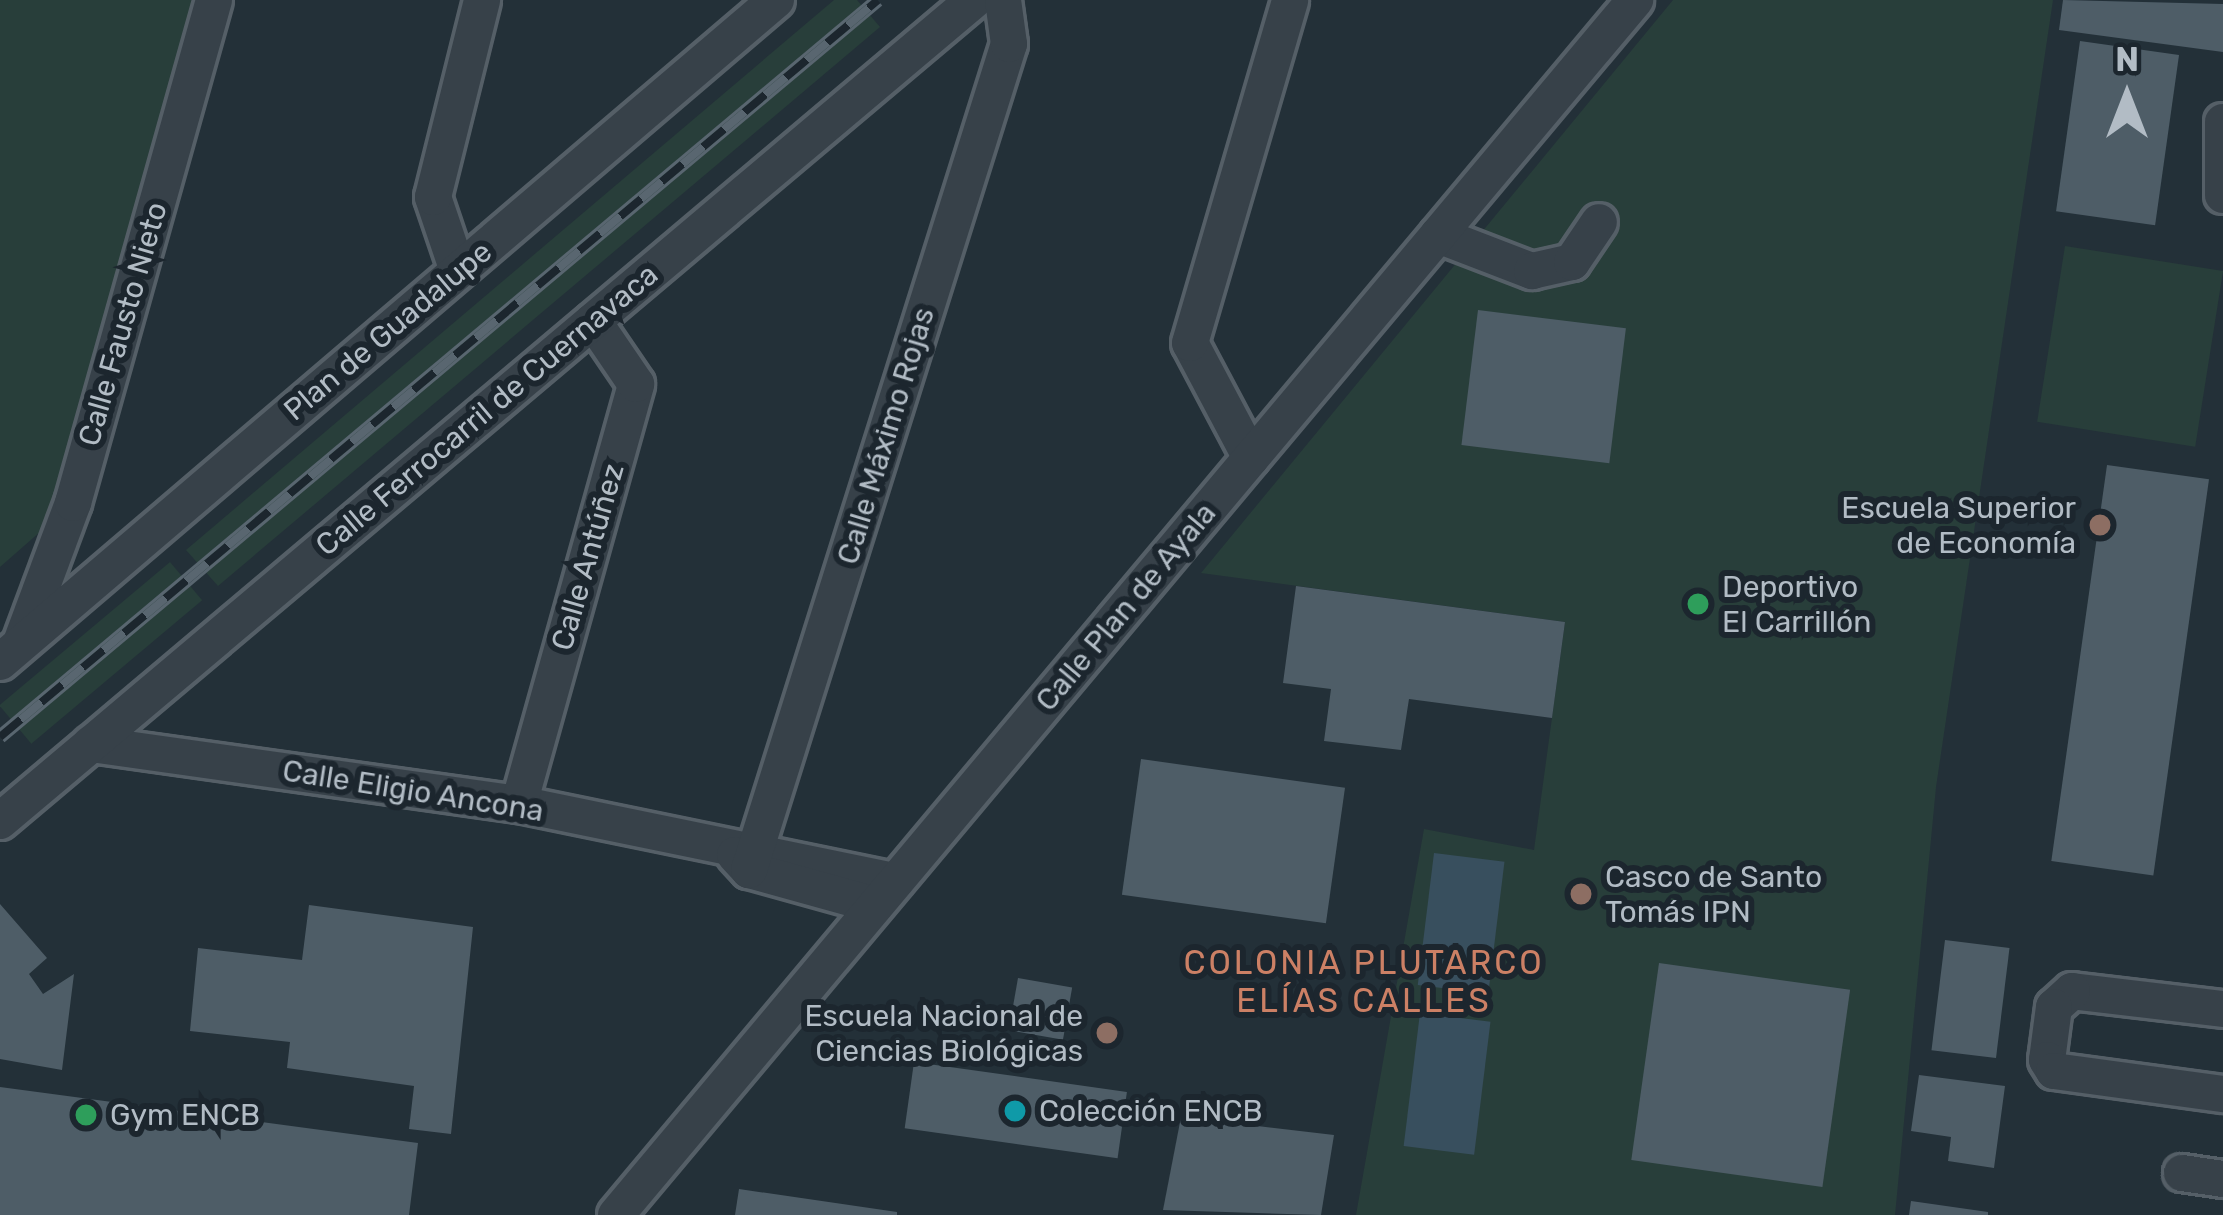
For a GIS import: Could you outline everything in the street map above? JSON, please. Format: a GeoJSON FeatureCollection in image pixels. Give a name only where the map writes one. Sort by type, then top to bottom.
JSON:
{"type":"FeatureCollection","features":[{"type":"Feature","properties":{"kind":"street","name":"Calle Fausto Nieto"},"geometry":{"type":"LineString","coordinates":[[10,653],[73,503],[214,0]]}},
{"type":"Feature","properties":{"kind":"street"},"geometry":{"type":"LineString","coordinates":[[458,271],[434,197],[482,0]]}},
{"type":"Feature","properties":{"kind":"street","name":"Plan de Guadalupe"},"geometry":{"type":"LineString","coordinates":[[10,653],[776,0]]}},
{"type":"Feature","properties":{"kind":"street","name":"Calle Ferrocarril de Cuernavaca"},"geometry":{"type":"LineString","coordinates":[[0,820],[974,0]]}},
{"type":"Feature","properties":{"kind":"street","name":"Calle Máximo Rojas"},"geometry":{"type":"LineString","coordinates":[[746,856],[1009,44],[1003,0]]}},
{"type":"Feature","properties":{"kind":"street"},"geometry":{"type":"LineString","coordinates":[[1251,458],[1190,343],[1290,0]]}},
{"type":"Feature","properties":{"kind":"street","name":"Calle Plan de Ayala"},"geometry":{"type":"LineString","coordinates":[[616,1215],[1635,0]]}},
{"type":"Feature","properties":{"kind":"street"},"geometry":{"type":"LineString","coordinates":[[2223,122],[2223,195]]}},
{"type":"Feature","properties":{"kind":"street"},"geometry":{"type":"LineString","coordinates":[[1438,235],[1532,271],[1572,262],[1599,222]]}},
{"type":"Feature","properties":{"kind":"street","name":"Calle Antúñez"},"geometry":{"type":"LineString","coordinates":[[520,804],[636,384],[593,321]]}},
{"type":"Feature","properties":{"kind":"street","name":"Calle Eligio Ancona"},"geometry":{"type":"LineString","coordinates":[[91,744],[520,804],[885,893]]}},
{"type":"Feature","properties":{"kind":"street"},"geometry":{"type":"LineString","coordinates":[[2223,1009],[2072,991],[2054,1007],[2047,1060],[2054,1071],[2223,1094]]}},
{"type":"Feature","properties":{"kind":"street"},"geometry":{"type":"LineString","coordinates":[[2182,1173],[2223,1179]]}},
{"type":"Feature","properties":{"kind":"green space"},"geometry":{"type":"Polygon","coordinates":[[[0,0],[192,0],[73,503],[0,567],[0,0]]]}},
{"type":"Feature","properties":{"kind":"green space"},"geometry":{"type":"Polygon","coordinates":[[[834,0],[857,0],[880,27],[218,586],[186,550],[834,0]]]}},
{"type":"Feature","properties":{"kind":"green space","name":"Deportivo El Carrillón"},"geometry":{"type":"Polygon","coordinates":[[[1673,0],[2053,0],[1936,787],[1895,1215],[1356,1215],[1424,829],[1534,850],[1565,622],[1201,573],[1673,0]]]}},
{"type":"Feature","properties":{"kind":"green space"},"geometry":{"type":"Polygon","coordinates":[[[2065,246],[2223,271],[2195,447],[2037,422],[2065,246]]]}},
{"type":"Feature","properties":{"kind":"green space"},"geometry":{"type":"Polygon","coordinates":[[[170,562],[202,600],[31,744],[0,705],[170,562]]]}},
{"type":"Feature","properties":{"kind":"water"},"geometry":{"type":"Polygon","coordinates":[[[1434,853],[1504,862],[1488,994],[1418,985],[1434,853]]]}},
{"type":"Feature","properties":{"kind":"water"},"geometry":{"type":"Polygon","coordinates":[[[1420,1013],[1490,1022],[1474,1155],[1404,1146],[1420,1013]]]}},
{"type":"Feature","properties":{"kind":"building"},"geometry":{"type":"Polygon","coordinates":[[[2063,0],[2223,4],[2223,52],[2059,30],[2063,0]]]}},
{"type":"Feature","properties":{"kind":"building"},"geometry":{"type":"Polygon","coordinates":[[[2080,41],[2179,55],[2155,225],[2056,211],[2080,41]]]}},
{"type":"Feature","properties":{"kind":"building"},"geometry":{"type":"Polygon","coordinates":[[[1478,310],[1626,328],[1609,463],[1461,445],[1478,310]]]}},
{"type":"Feature","properties":{"kind":"building"},"geometry":{"type":"Polygon","coordinates":[[[2107,465],[2209,479],[2153,875],[2051,861],[2107,465]]]}},
{"type":"Feature","properties":{"kind":"building"},"geometry":{"type":"Polygon","coordinates":[[[1296,586],[1565,622],[1552,718],[1409,699],[1401,750],[1324,741],[1331,689],[1283,683],[1296,586]]]}},
{"type":"Feature","properties":{"kind":"building"},"geometry":{"type":"Polygon","coordinates":[[[1141,759],[1345,788],[1326,923],[1122,895],[1141,759]]]}},
{"type":"Feature","properties":{"kind":"building"},"geometry":{"type":"Polygon","coordinates":[[[0,904],[47,958],[29,974],[43,994],[74,974],[62,1070],[0,1059],[0,904]]]}},
{"type":"Feature","properties":{"kind":"building"},"geometry":{"type":"Polygon","coordinates":[[[309,905],[473,927],[451,1134],[409,1129],[414,1086],[287,1068],[290,1042],[190,1031],[198,948],[302,960],[309,905]]]}},
{"type":"Feature","properties":{"kind":"building"},"geometry":{"type":"Polygon","coordinates":[[[1945,940],[2010,948],[1996,1058],[1931,1050],[1945,940]]]}},
{"type":"Feature","properties":{"kind":"building"},"geometry":{"type":"Polygon","coordinates":[[[1659,963],[1850,990],[1822,1187],[1631,1160],[1659,963]]]}},
{"type":"Feature","properties":{"kind":"building"},"geometry":{"type":"Polygon","coordinates":[[[1018,978],[1072,988],[1063,1040],[1009,1030],[1018,978]]]}},
{"type":"Feature","properties":{"kind":"building","name":"Colección ENCB"},"geometry":{"type":"Polygon","coordinates":[[[914,1062],[1127,1092],[1118,1158],[905,1128],[914,1062]]]}},
{"type":"Feature","properties":{"kind":"building"},"geometry":{"type":"Polygon","coordinates":[[[1919,1075],[2005,1086],[1994,1168],[1948,1161],[1951,1137],[1911,1131],[1919,1075]]]}},
{"type":"Feature","properties":{"kind":"building"},"geometry":{"type":"Polygon","coordinates":[[[0,1087],[418,1143],[409,1215],[0,1215],[0,1087]]]}},
{"type":"Feature","properties":{"kind":"building"},"geometry":{"type":"Polygon","coordinates":[[[1181,1117],[1334,1135],[1321,1215],[1163,1210],[1181,1117]]]}},
{"type":"Feature","properties":{"kind":"building"},"geometry":{"type":"Polygon","coordinates":[[[739,1189],[897,1212],[897,1215],[735,1215],[739,1189]]]}},
{"type":"Feature","properties":{"kind":"building"},"geometry":{"type":"Polygon","coordinates":[[[1911,1201],[1988,1212],[1988,1215],[1909,1215],[1911,1201]]]}},
{"type":"Feature","properties":{"kind":"railway"},"geometry":{"type":"LineString","coordinates":[[0,737],[878,0]]}},
{"type":"Feature","properties":{"kind":"place","name":"Escuela Superior de Economía"},"geometry":{"type":"Point","coordinates":[2100,525]}},
{"type":"Feature","properties":{"kind":"place","name":"Deportivo El Carrillón"},"geometry":{"type":"Point","coordinates":[1698,604]}},
{"type":"Feature","properties":{"kind":"place","name":"Casco de Santo Tomás IPN"},"geometry":{"type":"Point","coordinates":[1581,894]}},
{"type":"Feature","properties":{"kind":"place","name":"Escuela Nacional de Ciencias Biológicas"},"geometry":{"type":"Point","coordinates":[1107,1033]}},
{"type":"Feature","properties":{"kind":"place","name":"Colección ENCB"},"geometry":{"type":"Point","coordinates":[1015,1111]}},
{"type":"Feature","properties":{"kind":"place","name":"Gym ENCB"},"geometry":{"type":"Point","coordinates":[86,1115]}},
{"type":"Feature","properties":{"kind":"district","name":"COLONIA PLUTARCO ELÍAS CALLES"},"geometry":{"type":"Point","coordinates":[1364,982]}}]}
